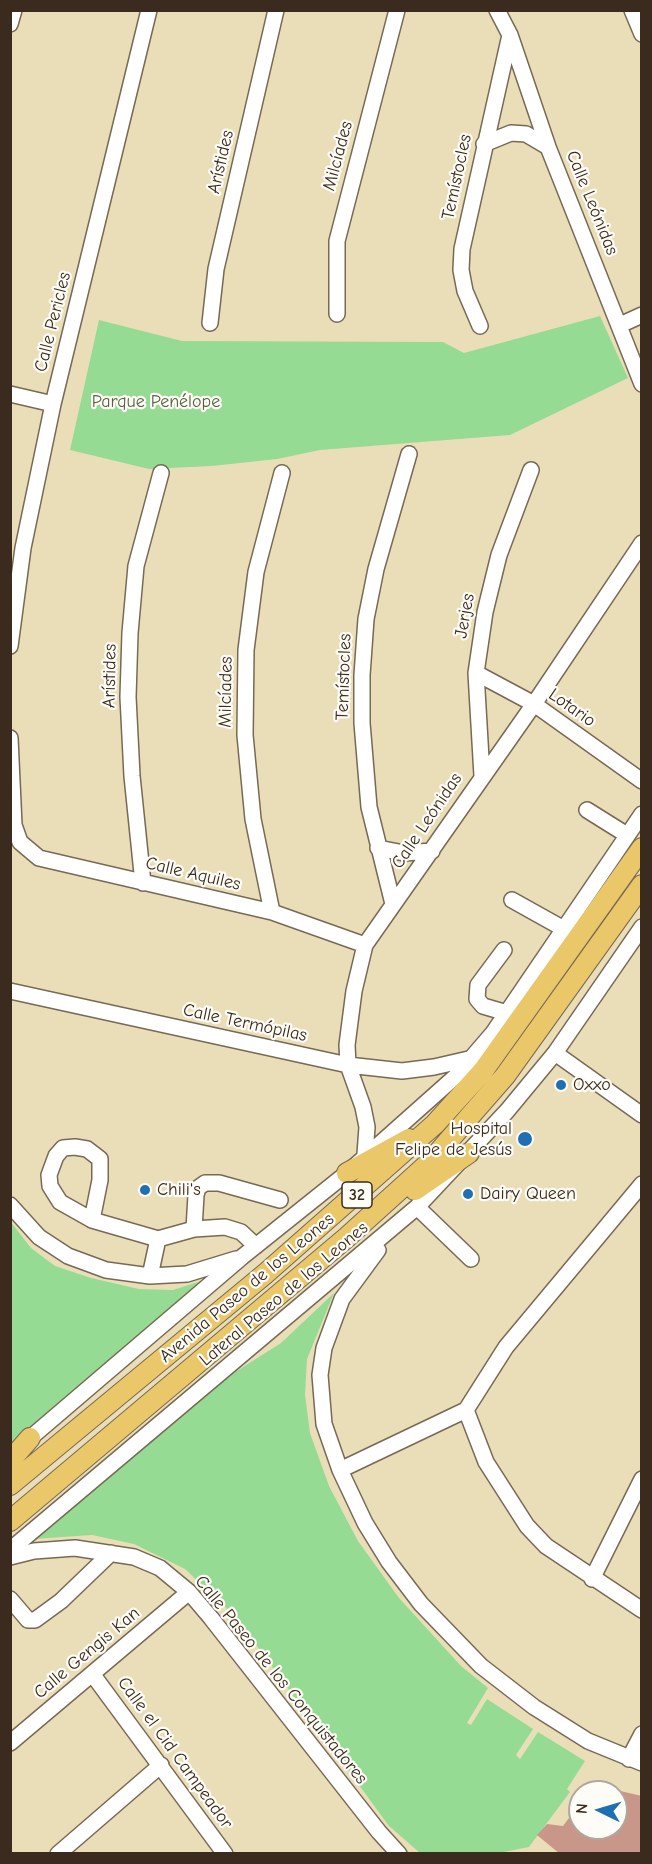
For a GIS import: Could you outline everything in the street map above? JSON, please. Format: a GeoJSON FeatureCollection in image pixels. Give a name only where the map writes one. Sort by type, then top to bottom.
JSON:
{"type":"FeatureCollection","features":[{"type":"Feature","properties":{"kind":"main road","name":"Avenida Paseo de los Leones"},"geometry":{"type":"LineString","coordinates":[[10,1485],[308,1238],[435,1124],[483,1071],[634,841]]}},
{"type":"Feature","properties":{"kind":"main road","name":"Avenida Paseo de los Leones"},"geometry":{"type":"LineString","coordinates":[[10,1521],[346,1238],[429,1163],[481,1107],[539,1031],[642,885]]}},
{"type":"Feature","properties":{"kind":"main road"},"geometry":{"type":"LineString","coordinates":[[347,1173],[435,1124]]}},
{"type":"Feature","properties":{"kind":"main road"},"geometry":{"type":"LineString","coordinates":[[346,1238],[469,1153]]}},
{"type":"Feature","properties":{"kind":"main road"},"geometry":{"type":"LineString","coordinates":[[10,1461],[30,1438]]}},
{"type":"Feature","properties":{"kind":"street"},"geometry":{"type":"LineString","coordinates":[[10,24],[14,10]]}},
{"type":"Feature","properties":{"kind":"street","name":"Calle Pericles"},"geometry":{"type":"LineString","coordinates":[[10,646],[23,548],[53,404],[149,10]]}},
{"type":"Feature","properties":{"kind":"street","name":"Arístides"},"geometry":{"type":"LineString","coordinates":[[210,323],[216,269],[276,10]]}},
{"type":"Feature","properties":{"kind":"street","name":"Milcíades"},"geometry":{"type":"LineString","coordinates":[[337,314],[337,241],[397,10]]}},
{"type":"Feature","properties":{"kind":"street","name":"Calle Leónidas"},"geometry":{"type":"LineString","coordinates":[[497,10],[510,35],[548,147],[642,384]]}},
{"type":"Feature","properties":{"kind":"street"},"geometry":{"type":"LineString","coordinates":[[632,10],[642,34]]}},
{"type":"Feature","properties":{"kind":"street","name":"Temístocles"},"geometry":{"type":"LineString","coordinates":[[480,326],[465,291],[461,270],[462,249],[510,35]]}},
{"type":"Feature","properties":{"kind":"street"},"geometry":{"type":"LineString","coordinates":[[484,144],[512,133],[526,134],[548,147]]}},
{"type":"Feature","properties":{"kind":"street"},"geometry":{"type":"LineString","coordinates":[[620,325],[642,315]]}},
{"type":"Feature","properties":{"kind":"street"},"geometry":{"type":"LineString","coordinates":[[10,394],[53,404]]}},
{"type":"Feature","properties":{"kind":"street","name":"Temístocles"},"geometry":{"type":"LineString","coordinates":[[393,904],[369,807],[362,723],[365,630],[376,569],[409,454]]}},
{"type":"Feature","properties":{"kind":"street","name":"Jerjes"},"geometry":{"type":"LineString","coordinates":[[482,776],[476,673],[491,582],[531,470]]}},
{"type":"Feature","properties":{"kind":"street","name":"Arístides"},"geometry":{"type":"LineString","coordinates":[[142,883],[130,753],[128,697],[130,633],[136,566],[161,473]]}},
{"type":"Feature","properties":{"kind":"street","name":"Milcíades"},"geometry":{"type":"LineString","coordinates":[[272,912],[252,808],[245,735],[246,650],[256,572],[282,473]]}},
{"type":"Feature","properties":{"kind":"street","name":"Calle Leónidas"},"geometry":{"type":"LineString","coordinates":[[366,1154],[367,1127],[363,1107],[348,1065],[348,1027],[365,945],[534,704],[642,543]]}},
{"type":"Feature","properties":{"kind":"street","name":"Lotario"},"geometry":{"type":"LineString","coordinates":[[476,673],[534,704],[642,781]]}},
{"type":"Feature","properties":{"kind":"street","name":"Calle Aquiles"},"geometry":{"type":"LineString","coordinates":[[10,738],[12,801],[17,836],[27,850],[39,858],[272,912],[365,945]]}},
{"type":"Feature","properties":{"kind":"street"},"geometry":{"type":"LineString","coordinates":[[587,810],[634,841]]}},
{"type":"Feature","properties":{"kind":"street","name":"Avenida Paseo de los Leones"},"geometry":{"type":"LineString","coordinates":[[10,1454],[242,1257],[347,1173],[473,1058],[507,1013],[564,929],[634,841],[642,814]]}},
{"type":"Feature","properties":{"kind":"street"},"geometry":{"type":"LineString","coordinates":[[378,848],[404,853],[432,851]]}},
{"type":"Feature","properties":{"kind":"street"},"geometry":{"type":"LineString","coordinates":[[512,900],[564,929]]}},
{"type":"Feature","properties":{"kind":"street","name":"Lateral Paseo de los Leones"},"geometry":{"type":"LineString","coordinates":[[10,1550],[417,1207],[469,1153],[555,1053],[642,927]]}},
{"type":"Feature","properties":{"kind":"street"},"geometry":{"type":"LineString","coordinates":[[504,950],[478,985],[477,999],[483,1006],[507,1013]]}},
{"type":"Feature","properties":{"kind":"street","name":"Calle Termópilas"},"geometry":{"type":"LineString","coordinates":[[10,991],[348,1065],[402,1071],[434,1067],[473,1058]]}},
{"type":"Feature","properties":{"kind":"street"},"geometry":{"type":"LineString","coordinates":[[555,1053],[642,1115]]}},
{"type":"Feature","properties":{"kind":"street"},"geometry":{"type":"LineString","coordinates":[[92,1220],[100,1180],[100,1159],[87,1149],[75,1146],[63,1148],[51,1166],[50,1186],[60,1202],[92,1220],[158,1239],[194,1229],[234,1228],[248,1236],[256,1246]]}},
{"type":"Feature","properties":{"kind":"street"},"geometry":{"type":"LineString","coordinates":[[194,1229],[195,1196],[198,1188],[205,1183],[228,1185],[280,1200]]}},
{"type":"Feature","properties":{"kind":"street"},"geometry":{"type":"LineString","coordinates":[[340,1470],[466,1410],[506,1347],[642,1184]]}},
{"type":"Feature","properties":{"kind":"street"},"geometry":{"type":"LineString","coordinates":[[10,1205],[39,1237],[68,1256],[106,1270],[150,1276],[187,1274],[242,1257]]}},
{"type":"Feature","properties":{"kind":"street"},"geometry":{"type":"LineString","coordinates":[[417,1207],[471,1259]]}},
{"type":"Feature","properties":{"kind":"street"},"geometry":{"type":"LineString","coordinates":[[400,1222],[342,1299],[324,1348],[320,1375],[321,1402],[324,1424],[340,1470],[389,1562],[421,1604],[481,1666],[534,1707],[588,1741],[635,1761],[642,1734]]}},
{"type":"Feature","properties":{"kind":"street"},"geometry":{"type":"LineString","coordinates":[[150,1276],[158,1239]]}},
{"type":"Feature","properties":{"kind":"street"},"geometry":{"type":"LineString","coordinates":[[466,1410],[486,1462],[527,1526],[546,1546],[592,1579],[642,1610]]}},
{"type":"Feature","properties":{"kind":"street"},"geometry":{"type":"LineString","coordinates":[[592,1579],[642,1479]]}},
{"type":"Feature","properties":{"kind":"street","name":"Calle Paseo de los Conquistadores"},"geometry":{"type":"LineString","coordinates":[[10,1557],[46,1549],[75,1548],[134,1557],[160,1568],[189,1592],[399,1854]]}},
{"type":"Feature","properties":{"kind":"street"},"geometry":{"type":"LineString","coordinates":[[10,1599],[28,1620],[35,1620],[61,1601],[111,1552]]}},
{"type":"Feature","properties":{"kind":"street","name":"Calle Gengis Kan"},"geometry":{"type":"LineString","coordinates":[[10,1743],[189,1592]]}},
{"type":"Feature","properties":{"kind":"street","name":"Calle el Cid Campeador"},"geometry":{"type":"LineString","coordinates":[[93,1675],[225,1854]]}},
{"type":"Feature","properties":{"kind":"street"},"geometry":{"type":"LineString","coordinates":[[58,1854],[161,1766]]}},
{"type":"Feature","properties":{"kind":"green space","name":"Parque Penélope"},"geometry":{"type":"Polygon","coordinates":[[[600,316],[628,378],[510,435],[320,450],[277,459],[212,466],[149,469],[70,450],[99,320],[182,341],[443,342],[464,353],[600,316]]]}},
{"type":"Feature","properties":{"kind":"green space"},"geometry":{"type":"Polygon","coordinates":[[[10,1221],[31,1248],[55,1266],[91,1278],[139,1289],[173,1290],[201,1281],[11,1444],[10,1221]]]}},
{"type":"Feature","properties":{"kind":"green space"},"geometry":{"type":"Polygon","coordinates":[[[334,1293],[307,1359],[305,1395],[310,1433],[329,1486],[358,1541],[399,1598],[461,1666],[488,1688],[467,1723],[471,1725],[487,1699],[533,1729],[516,1755],[520,1759],[538,1732],[585,1761],[573,1780],[568,1780],[568,1795],[529,1847],[499,1853],[420,1853],[389,1826],[235,1616],[185,1569],[134,1544],[92,1535],[33,1539],[232,1374],[281,1343],[334,1293]]]}},
{"type":"Feature","properties":{"kind":"building"},"geometry":{"type":"Polygon","coordinates":[[[628,1793],[642,1796],[642,1854],[560,1854],[537,1835],[547,1824],[563,1826],[568,1819],[568,1840],[628,1840],[628,1793]]]}},
{"type":"Feature","properties":{"kind":"place","name":"Oxxo"},"geometry":{"type":"Point","coordinates":[561,1085]}},
{"type":"Feature","properties":{"kind":"place","name":"Hospital Felipe de Jesús"},"geometry":{"type":"Point","coordinates":[525,1139]}},
{"type":"Feature","properties":{"kind":"place","name":"Chili's"},"geometry":{"type":"Point","coordinates":[145,1190]}},
{"type":"Feature","properties":{"kind":"place","name":"Dairy Queen"},"geometry":{"type":"Point","coordinates":[468,1194]}}]}
